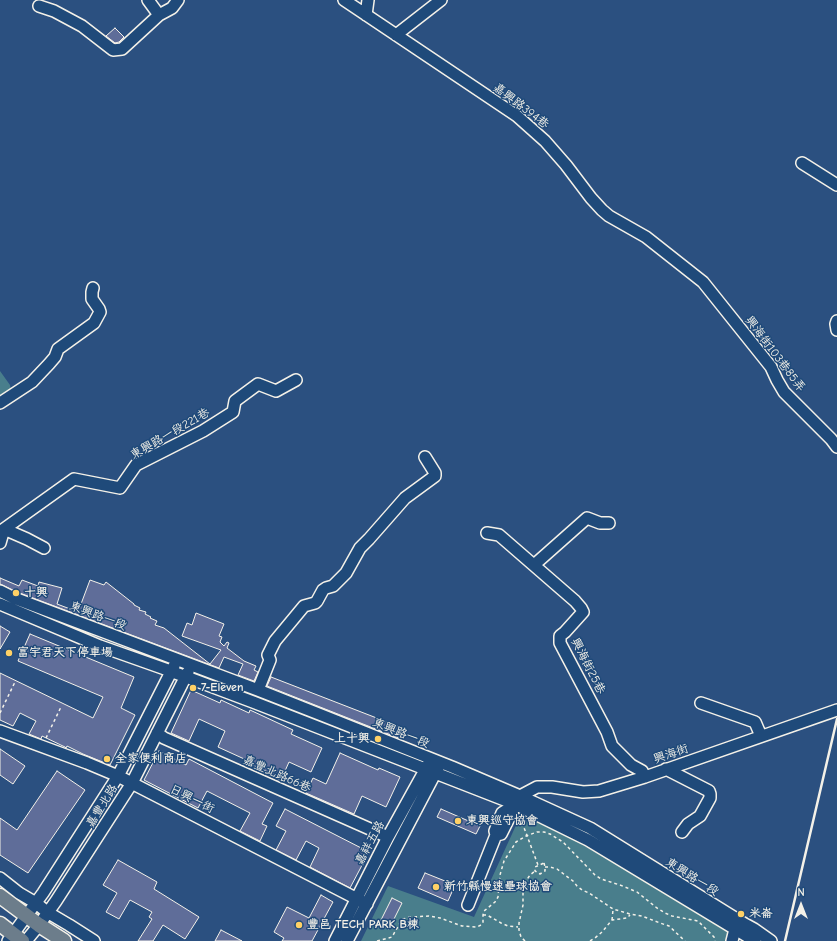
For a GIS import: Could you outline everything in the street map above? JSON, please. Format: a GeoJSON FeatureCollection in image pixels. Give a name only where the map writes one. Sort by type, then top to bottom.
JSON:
{"type":"FeatureCollection","features":[{"type":"Feature","properties":{"kind":"main road"},"geometry":{"type":"LineString","coordinates":[[0,896],[39,925],[64,941]]}},
{"type":"Feature","properties":{"kind":"main road"},"geometry":{"type":"LineString","coordinates":[[0,924],[14,939]]}},
{"type":"Feature","properties":{"kind":"street"},"geometry":{"type":"LineString","coordinates":[[148,0],[159,15]]}},
{"type":"Feature","properties":{"kind":"street"},"geometry":{"type":"LineString","coordinates":[[39,6],[54,11],[82,26],[113,50],[122,49],[159,15],[172,8],[178,0]]}},
{"type":"Feature","properties":{"kind":"street","name":"嘉興路394巷"},"geometry":{"type":"LineString","coordinates":[[344,0],[517,116],[545,141],[602,210],[609,216],[646,237],[703,282]]}},
{"type":"Feature","properties":{"kind":"street"},"geometry":{"type":"LineString","coordinates":[[366,15],[368,0]]}},
{"type":"Feature","properties":{"kind":"street"},"geometry":{"type":"LineString","coordinates":[[396,35],[441,0]]}},
{"type":"Feature","properties":{"kind":"street"},"geometry":{"type":"LineString","coordinates":[[802,164],[837,185]]}},
{"type":"Feature","properties":{"kind":"street","name":"興海街103巷85弄"},"geometry":{"type":"LineString","coordinates":[[703,282],[771,367],[784,392],[835,440]]}},
{"type":"Feature","properties":{"kind":"street"},"geometry":{"type":"LineString","coordinates":[[0,403],[32,382],[55,357],[58,349],[94,324],[100,309],[92,299],[93,288]]}},
{"type":"Feature","properties":{"kind":"street"},"geometry":{"type":"LineString","coordinates":[[837,321],[837,330]]}},
{"type":"Feature","properties":{"kind":"street","name":"東興路一段221巷"},"geometry":{"type":"LineString","coordinates":[[4,529],[74,479],[120,488],[136,465],[203,431],[233,412],[236,402],[258,384],[276,391],[296,380]]}},
{"type":"Feature","properties":{"kind":"street"},"geometry":{"type":"LineString","coordinates":[[258,690],[270,660],[268,655],[275,641],[304,606],[317,601],[323,590],[333,586],[346,573],[360,548],[405,498],[435,476],[435,472],[425,457]]}},
{"type":"Feature","properties":{"kind":"street"},"geometry":{"type":"LineString","coordinates":[[534,565],[588,518],[600,523],[609,523]]}},
{"type":"Feature","properties":{"kind":"street"},"geometry":{"type":"LineString","coordinates":[[0,543],[4,529],[44,548]]}},
{"type":"Feature","properties":{"kind":"street","name":"興海街25巷"},"geometry":{"type":"LineString","coordinates":[[487,533],[499,535],[575,601],[581,608],[582,612],[560,636],[560,643],[607,732],[612,746],[631,766],[642,771],[645,777]]}},
{"type":"Feature","properties":{"kind":"street","name":"東興路一段"},"geometry":{"type":"LineString","coordinates":[[0,591],[14,598],[258,690],[433,766],[590,828],[771,941]]}},
{"type":"Feature","properties":{"kind":"street","name":"東興路一段"},"geometry":{"type":"LineString","coordinates":[[0,604],[100,646],[433,766]]}},
{"type":"Feature","properties":{"kind":"street","name":"嘉豐北路"},"geometry":{"type":"LineString","coordinates":[[14,939],[27,916],[118,776],[177,660]]}},
{"type":"Feature","properties":{"kind":"street","name":"嘉豐北路"},"geometry":{"type":"LineString","coordinates":[[26,941],[56,901],[132,783],[186,677],[190,665]]}},
{"type":"Feature","properties":{"kind":"street"},"geometry":{"type":"LineString","coordinates":[[701,703],[755,722],[761,736]]}},
{"type":"Feature","properties":{"kind":"street","name":"興海街"},"geometry":{"type":"LineString","coordinates":[[468,905],[496,835],[495,831],[502,813],[517,800],[537,787],[552,787],[583,792],[599,791],[645,777],[837,710]]}},
{"type":"Feature","properties":{"kind":"street","name":"日興一街"},"geometry":{"type":"LineString","coordinates":[[0,731],[118,776],[367,904]]}},
{"type":"Feature","properties":{"kind":"street","name":"嘉豐北路66巷"},"geometry":{"type":"LineString","coordinates":[[157,733],[164,738],[388,837]]}},
{"type":"Feature","properties":{"kind":"street","name":"嘉祥五路"},"geometry":{"type":"LineString","coordinates":[[335,941],[388,837],[433,766]]}},
{"type":"Feature","properties":{"kind":"street","name":"嘉祥五路"},"geometry":{"type":"LineString","coordinates":[[347,941],[367,904],[433,766]]}},
{"type":"Feature","properties":{"kind":"street"},"geometry":{"type":"LineString","coordinates":[[666,769],[709,791],[710,794],[710,798],[700,816],[688,824],[682,832]]}},
{"type":"Feature","properties":{"kind":"street","name":"東興路一段"},"geometry":{"type":"LineString","coordinates":[[517,800],[588,840],[756,941]]}},
{"type":"Feature","properties":{"kind":"street"},"geometry":{"type":"LineString","coordinates":[[0,878],[47,912],[94,941]]}},
{"type":"Feature","properties":{"kind":"street"},"geometry":{"type":"LineString","coordinates":[[732,941],[735,929]]}},
{"type":"Feature","properties":{"kind":"path"},"geometry":{"type":"LineString","coordinates":[[0,713],[15,682]]}},
{"type":"Feature","properties":{"kind":"path"},"geometry":{"type":"LineString","coordinates":[[42,747],[61,707]]}},
{"type":"Feature","properties":{"kind":"path"},"geometry":{"type":"LineString","coordinates":[[517,800],[526,836],[538,865]]}},
{"type":"Feature","properties":{"kind":"path"},"geometry":{"type":"LineString","coordinates":[[526,836],[537,832],[544,832],[556,837],[601,879],[637,892],[665,913],[672,916],[698,921],[714,937],[715,941]]}},
{"type":"Feature","properties":{"kind":"path"},"geometry":{"type":"LineString","coordinates":[[536,871],[535,866],[544,863],[546,866],[557,868],[573,881],[576,886],[613,909],[642,916],[669,926],[685,941]]}},
{"type":"Feature","properties":{"kind":"path"},"geometry":{"type":"LineString","coordinates":[[536,871],[540,874],[546,871],[546,866]]}},
{"type":"Feature","properties":{"kind":"path"},"geometry":{"type":"LineString","coordinates":[[525,941],[520,937],[519,927],[523,905],[523,890],[530,875],[536,871]]}},
{"type":"Feature","properties":{"kind":"path"},"geometry":{"type":"LineString","coordinates":[[590,941],[602,932],[612,920],[613,909]]}},
{"type":"Feature","properties":{"kind":"path"},"geometry":{"type":"LineString","coordinates":[[612,920],[627,918],[630,914]]}},
{"type":"Feature","properties":{"kind":"path"},"geometry":{"type":"LineString","coordinates":[[483,915],[487,915],[508,926],[519,927]]}},
{"type":"Feature","properties":{"kind":"green space"},"geometry":{"type":"Polygon","coordinates":[[[0,371],[10,385],[12,397],[0,402],[0,371]]]}},
{"type":"Feature","properties":{"kind":"green space"},"geometry":{"type":"Polygon","coordinates":[[[523,810],[732,932],[730,941],[361,941],[388,886],[474,917],[523,810]]]}},
{"type":"Feature","properties":{"kind":"building"},"geometry":{"type":"Polygon","coordinates":[[[115,28],[124,37],[119,42],[115,43],[106,36],[115,28]]]}},
{"type":"Feature","properties":{"kind":"building"},"geometry":{"type":"Polygon","coordinates":[[[0,578],[19,586],[22,580],[38,586],[39,582],[62,588],[57,604],[78,612],[90,580],[104,585],[106,582],[134,605],[140,608],[139,610],[146,612],[145,614],[157,621],[155,625],[164,628],[210,664],[221,650],[182,636],[187,623],[192,625],[196,613],[224,624],[219,636],[222,637],[220,642],[224,646],[227,642],[229,643],[227,648],[244,661],[256,666],[254,670],[258,672],[254,681],[238,675],[243,664],[224,657],[219,668],[17,592],[0,584],[0,578]]]}},
{"type":"Feature","properties":{"kind":"building"},"geometry":{"type":"Polygon","coordinates":[[[0,626],[10,632],[0,649],[0,626]]]}},
{"type":"Feature","properties":{"kind":"building"},"geometry":{"type":"Polygon","coordinates":[[[30,634],[134,677],[121,708],[135,715],[110,765],[67,746],[66,748],[42,736],[41,739],[29,734],[36,721],[20,713],[13,726],[0,720],[0,673],[93,718],[103,697],[18,661],[30,634]]]}},
{"type":"Feature","properties":{"kind":"building"},"geometry":{"type":"Polygon","coordinates":[[[271,677],[405,729],[401,739],[267,686],[271,677]]]}},
{"type":"Feature","properties":{"kind":"building"},"geometry":{"type":"Polygon","coordinates":[[[191,690],[220,703],[221,700],[249,713],[250,710],[293,730],[291,734],[322,748],[311,772],[289,762],[281,780],[269,775],[270,773],[252,765],[253,763],[218,747],[225,731],[199,719],[189,741],[171,733],[191,690]]]}},
{"type":"Feature","properties":{"kind":"building"},"geometry":{"type":"Polygon","coordinates":[[[0,749],[25,766],[13,784],[0,775],[0,749]]]}},
{"type":"Feature","properties":{"kind":"building"},"geometry":{"type":"Polygon","coordinates":[[[159,751],[186,765],[189,759],[273,803],[262,824],[267,826],[260,841],[240,831],[250,813],[207,791],[198,808],[144,780],[159,751]]]}},
{"type":"Feature","properties":{"kind":"building"},"geometry":{"type":"Polygon","coordinates":[[[340,753],[378,770],[379,768],[400,777],[386,807],[362,796],[354,814],[306,793],[313,778],[326,784],[340,753]]]}},
{"type":"Feature","properties":{"kind":"building"},"geometry":{"type":"Polygon","coordinates":[[[57,771],[85,790],[28,873],[0,855],[0,818],[17,830],[57,771]]]}},
{"type":"Feature","properties":{"kind":"building"},"geometry":{"type":"Polygon","coordinates":[[[285,809],[369,852],[350,888],[310,867],[319,848],[306,841],[296,860],[276,850],[286,831],[276,826],[285,809]]]}},
{"type":"Feature","properties":{"kind":"building","name":"東興巡守協會"},"geometry":{"type":"Polygon","coordinates":[[[441,809],[480,826],[476,834],[437,817],[441,809]]]}},
{"type":"Feature","properties":{"kind":"building"},"geometry":{"type":"Polygon","coordinates":[[[118,860],[157,882],[154,889],[199,917],[185,939],[163,925],[153,941],[138,941],[152,919],[149,917],[152,912],[130,900],[119,919],[106,912],[117,893],[103,885],[118,860]]]}},
{"type":"Feature","properties":{"kind":"building","name":"新竹縣慢速壘球協會"},"geometry":{"type":"Polygon","coordinates":[[[425,873],[455,885],[448,901],[418,888],[425,873]]]}},
{"type":"Feature","properties":{"kind":"building","name":"豐邑 TECH PARK B棟"},"geometry":{"type":"Polygon","coordinates":[[[321,895],[333,902],[312,941],[282,941],[284,938],[274,932],[287,907],[309,918],[321,895]]]}},
{"type":"Feature","properties":{"kind":"building"},"geometry":{"type":"Polygon","coordinates":[[[392,898],[402,903],[389,929],[379,924],[392,898]]]}},
{"type":"Feature","properties":{"kind":"building"},"geometry":{"type":"Polygon","coordinates":[[[221,930],[242,941],[215,941],[221,930]]]}},
{"type":"Feature","properties":{"kind":"railway"},"geometry":{"type":"LineString","coordinates":[[785,941],[837,719]]}},
{"type":"Feature","properties":{"kind":"place","name":"十興"},"geometry":{"type":"Point","coordinates":[16,593]}},
{"type":"Feature","properties":{"kind":"place","name":"富宇君天下停車場"},"geometry":{"type":"Point","coordinates":[9,653]}},
{"type":"Feature","properties":{"kind":"place","name":"7-Eleven"},"geometry":{"type":"Point","coordinates":[193,688]}},
{"type":"Feature","properties":{"kind":"place","name":"上十興"},"geometry":{"type":"Point","coordinates":[378,739]}},
{"type":"Feature","properties":{"kind":"place","name":"全家便利商店"},"geometry":{"type":"Point","coordinates":[107,759]}},
{"type":"Feature","properties":{"kind":"place","name":"東興巡守協會"},"geometry":{"type":"Point","coordinates":[458,821]}},
{"type":"Feature","properties":{"kind":"place","name":"新竹縣慢速壘球協會"},"geometry":{"type":"Point","coordinates":[436,887]}},
{"type":"Feature","properties":{"kind":"place","name":"米崙"},"geometry":{"type":"Point","coordinates":[741,914]}},
{"type":"Feature","properties":{"kind":"place","name":"豐邑 TECH PARK B棟"},"geometry":{"type":"Point","coordinates":[299,925]}}]}
